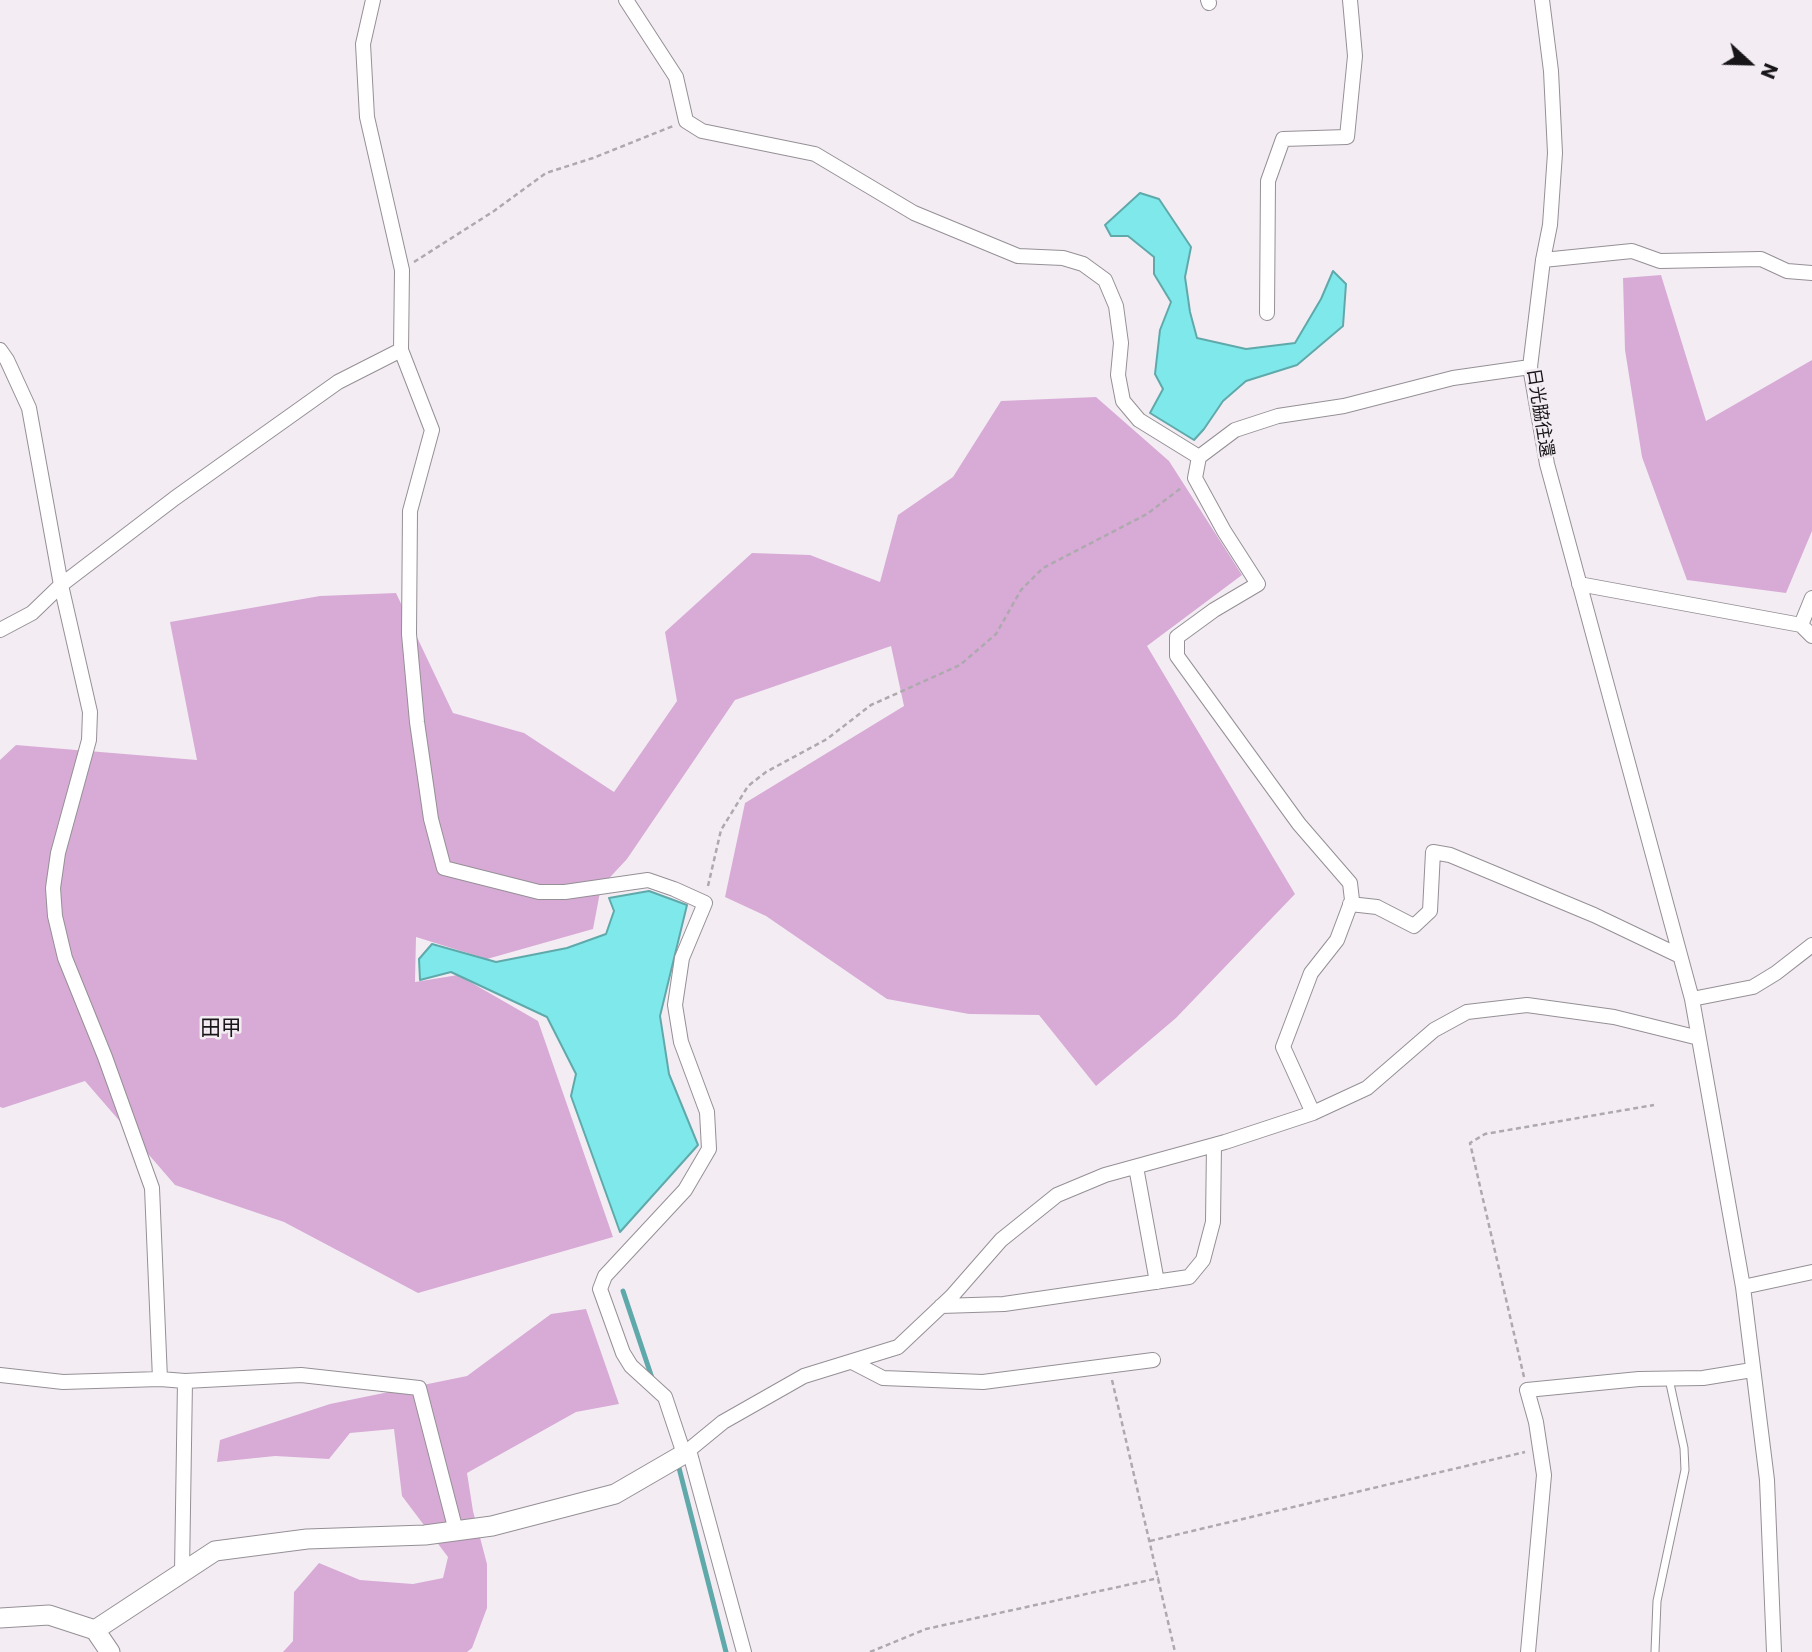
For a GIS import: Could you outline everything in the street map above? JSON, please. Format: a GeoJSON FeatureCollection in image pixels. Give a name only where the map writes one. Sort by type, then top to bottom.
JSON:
{"type":"FeatureCollection","features":[{"type":"Feature","properties":{"kind":"street"},"geometry":{"type":"LineString","coordinates":[[373,0],[363,44],[367,117],[402,270],[401,350],[432,429],[410,510],[410,634],[417,722],[431,819],[444,868],[539,891],[565,892],[648,880],[705,903],[682,958],[675,1005],[681,1042],[707,1112],[709,1149],[685,1190],[605,1276],[600,1289],[623,1353],[631,1366],[665,1397],[687,1452],[744,1652]]}},
{"type":"Feature","properties":{"kind":"street"},"geometry":{"type":"LineString","coordinates":[[626,0],[676,77],[686,121],[702,131],[815,154],[914,213],[1018,256],[1063,258],[1083,264],[1105,280],[1116,306],[1121,343],[1118,375],[1123,401],[1139,420],[1199,457]]}},
{"type":"Feature","properties":{"kind":"street"},"geometry":{"type":"LineString","coordinates":[[1266,313],[1268,181],[1283,139],[1347,138],[1355,57],[1350,0]]}},
{"type":"Feature","properties":{"kind":"street","name":"日光脇往還"},"geometry":{"type":"LineString","coordinates":[[1542,0],[1552,71],[1555,153],[1550,225],[1530,367],[1547,464],[1692,999],[1743,1287],[1766,1480],[1774,1652]]}},
{"type":"Feature","properties":{"kind":"street"},"geometry":{"type":"LineString","coordinates":[[1543,260],[1632,251],[1660,261],[1762,258],[1787,271],[1812,272]]}},
{"type":"Feature","properties":{"kind":"street"},"geometry":{"type":"LineString","coordinates":[[0,350],[8,360],[29,408],[61,585],[90,712],[89,740],[58,853],[52,888],[55,916],[65,958],[105,1057],[152,1188],[160,1379]]}},
{"type":"Feature","properties":{"kind":"street"},"geometry":{"type":"LineString","coordinates":[[0,630],[32,613],[61,585],[175,498],[338,382],[401,350]]}},
{"type":"Feature","properties":{"kind":"street"},"geometry":{"type":"LineString","coordinates":[[1313,1113],[1283,1047],[1311,973],[1337,940],[1350,904],[1350,883],[1299,824],[1177,656],[1177,637],[1214,610],[1258,584],[1224,531],[1195,478],[1199,457],[1234,430],[1278,416],[1344,406],[1453,378],[1530,367]]}},
{"type":"Feature","properties":{"kind":"street"},"geometry":{"type":"LineString","coordinates":[[1579,584],[1807,631],[1812,598]]}},
{"type":"Feature","properties":{"kind":"street"},"geometry":{"type":"LineString","coordinates":[[1350,904],[1377,907],[1414,926],[1430,911],[1433,852],[1450,855],[1594,915],[1681,956]]}},
{"type":"Feature","properties":{"kind":"street"},"geometry":{"type":"LineString","coordinates":[[1776,973],[1812,945]]}},
{"type":"Feature","properties":{"kind":"street"},"geometry":{"type":"LineString","coordinates":[[1692,999],[1753,987],[1812,952]]}},
{"type":"Feature","properties":{"kind":"street"},"geometry":{"type":"LineString","coordinates":[[96,1630],[215,1550],[307,1539],[425,1535],[492,1526],[615,1494],[687,1452],[723,1422],[759,1400],[804,1377],[898,1347],[941,1306],[1001,1240],[1057,1195],[1105,1175],[1214,1145],[1313,1113],[1367,1088],[1434,1030],[1467,1012],[1527,1005],[1614,1017],[1699,1038]]}},
{"type":"Feature","properties":{"kind":"street"},"geometry":{"type":"LineString","coordinates":[[941,1306],[1004,1304],[1189,1277],[1203,1260],[1213,1222],[1214,1145]]}},
{"type":"Feature","properties":{"kind":"street"},"geometry":{"type":"LineString","coordinates":[[1136,1167],[1157,1282]]}},
{"type":"Feature","properties":{"kind":"street"},"geometry":{"type":"LineString","coordinates":[[1743,1287],[1812,1272]]}},
{"type":"Feature","properties":{"kind":"street"},"geometry":{"type":"LineString","coordinates":[[853,1363],[883,1378],[983,1382],[1153,1360]]}},
{"type":"Feature","properties":{"kind":"street"},"geometry":{"type":"LineString","coordinates":[[1528,1652],[1545,1475],[1527,1390],[1669,1378],[1703,1378],[1752,1370]]}},
{"type":"Feature","properties":{"kind":"street"},"geometry":{"type":"LineString","coordinates":[[0,1375],[63,1382],[160,1379],[185,1381],[301,1375],[419,1388],[456,1531]]}},
{"type":"Feature","properties":{"kind":"street"},"geometry":{"type":"LineString","coordinates":[[182,1572],[185,1381]]}},
{"type":"Feature","properties":{"kind":"street"},"geometry":{"type":"LineString","coordinates":[[0,1618],[49,1615],[96,1630],[110,1652]]}},
{"type":"Feature","properties":{"kind":"lane"},"geometry":{"type":"LineString","coordinates":[[1655,1652],[1657,1601],[1685,1470],[1684,1448],[1669,1378]]}},
{"type":"Feature","properties":{"kind":"path"},"geometry":{"type":"LineString","coordinates":[[402,270],[494,211],[546,173],[593,158],[686,121]]}},
{"type":"Feature","properties":{"kind":"path"},"geometry":{"type":"LineString","coordinates":[[705,903],[721,830],[748,786],[766,772],[827,739],[871,705],[960,665],[996,634],[1021,590],[1043,568],[1147,513],[1195,478]]}},
{"type":"Feature","properties":{"kind":"path"},"geometry":{"type":"LineString","coordinates":[[1527,1390],[1469,1143],[1485,1134],[1654,1105]]}},
{"type":"Feature","properties":{"kind":"path"},"geometry":{"type":"LineString","coordinates":[[1109,1367],[1175,1652]]}},
{"type":"Feature","properties":{"kind":"path"},"geometry":{"type":"LineString","coordinates":[[1150,1541],[1541,1448]]}},
{"type":"Feature","properties":{"kind":"path"},"geometry":{"type":"LineString","coordinates":[[870,1652],[926,1629],[1159,1578]]}},
{"type":"Feature","properties":{"kind":"shaded area"},"geometry":{"type":"Polygon","coordinates":[[[1661,275],[1706,421],[1812,360],[1812,531],[1786,593],[1687,580],[1642,457],[1625,350],[1623,278],[1661,275]]]}},
{"type":"Feature","properties":{"kind":"shaded area"},"geometry":{"type":"Polygon","coordinates":[[[1096,397],[1169,461],[1242,575],[1147,646],[1295,894],[1176,1018],[1096,1086],[1039,1015],[969,1014],[887,999],[766,916],[725,897],[745,803],[904,706],[891,646],[735,700],[627,859],[601,887],[593,929],[487,959],[416,937],[415,982],[458,975],[538,1021],[613,1237],[418,1293],[284,1222],[175,1185],[85,1081],[0,1107],[0,760],[16,745],[197,760],[170,622],[320,596],[396,593],[453,713],[524,733],[614,792],[677,701],[665,632],[752,553],[810,555],[880,582],[898,515],[953,477],[1001,401],[1096,397]]]}},
{"type":"Feature","properties":{"kind":"shaded area"},"geometry":{"type":"Polygon","coordinates":[[[586,1309],[619,1404],[576,1412],[467,1473],[473,1511],[487,1564],[487,1608],[472,1648],[467,1652],[283,1652],[293,1641],[294,1592],[319,1563],[360,1580],[413,1584],[443,1578],[448,1557],[402,1496],[394,1429],[350,1433],[329,1459],[275,1456],[217,1462],[220,1440],[330,1404],[467,1376],[551,1314],[586,1309]]]}},
{"type":"Feature","properties":{"kind":"water"},"geometry":{"type":"Polygon","coordinates":[[[1140,193],[1159,199],[1191,247],[1185,277],[1197,338],[1246,349],[1295,343],[1321,299],[1333,271],[1346,284],[1343,326],[1297,365],[1246,381],[1223,401],[1194,440],[1150,413],[1163,389],[1155,374],[1160,330],[1171,302],[1154,274],[1154,257],[1128,236],[1111,236],[1105,225],[1140,193]]]}},
{"type":"Feature","properties":{"kind":"water"},"geometry":{"type":"Polygon","coordinates":[[[649,891],[687,905],[660,1016],[669,1074],[698,1145],[620,1232],[571,1096],[576,1074],[547,1017],[451,972],[420,980],[419,959],[432,944],[496,962],[567,948],[606,934],[614,911],[609,898],[649,891]]]}},
{"type":"Feature","properties":{"kind":"waterway"},"geometry":{"type":"LineString","coordinates":[[623,1291],[653,1381]]}},
{"type":"Feature","properties":{"kind":"waterway"},"geometry":{"type":"LineString","coordinates":[[678,1464],[726,1652]]}},
{"type":"Feature","properties":{"kind":"district","name":"田甲"},"geometry":{"type":"Point","coordinates":[221,1030]}}]}
